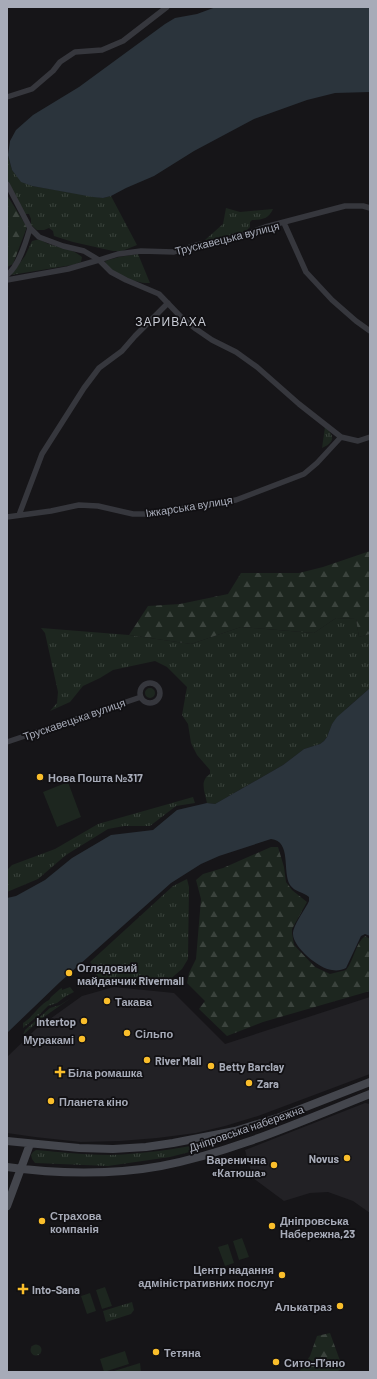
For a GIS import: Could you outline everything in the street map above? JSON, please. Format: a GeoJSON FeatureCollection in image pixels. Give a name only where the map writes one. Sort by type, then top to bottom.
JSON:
{"type":"FeatureCollection","features":[{"type":"Feature","properties":{"kind":"main road","name":"Дніпровська набережна"},"geometry":{"type":"LineString","coordinates":[[7,1141],[79,1148],[113,1149],[146,1147],[193,1140],[235,1131],[280,1117],[370,1082]]}},
{"type":"Feature","properties":{"kind":"main road","name":"Дніпровська набережна"},"geometry":{"type":"LineString","coordinates":[[7,1167],[92,1172],[130,1170],[162,1166],[239,1144],[370,1094]]}},
{"type":"Feature","properties":{"kind":"main road"},"geometry":{"type":"LineString","coordinates":[[7,1206],[30,1144]]}},
{"type":"Feature","properties":{"kind":"street"},"geometry":{"type":"LineString","coordinates":[[7,97],[32,88],[53,71],[60,62],[75,52],[102,50],[123,41],[167,7]]}},
{"type":"Feature","properties":{"kind":"street"},"geometry":{"type":"LineString","coordinates":[[7,184],[30,228],[39,237],[63,246],[84,251],[99,260],[111,272],[159,294],[181,317],[196,329],[212,340],[236,352],[257,367],[299,404],[341,437],[358,440],[370,437]]}},
{"type":"Feature","properties":{"kind":"street","name":"Трускавецька вулиця"},"geometry":{"type":"LineString","coordinates":[[99,260],[118,254],[141,251],[174,252],[196,245],[233,239],[265,228],[345,206],[364,206],[370,208]]}},
{"type":"Feature","properties":{"kind":"street","name":"Трускавецька вулиця"},"geometry":{"type":"LineString","coordinates":[[284,223],[306,272],[332,300],[356,322],[370,331]]}},
{"type":"Feature","properties":{"kind":"street"},"geometry":{"type":"LineString","coordinates":[[7,275],[12,272],[26,245],[30,228]]}},
{"type":"Feature","properties":{"kind":"street"},"geometry":{"type":"LineString","coordinates":[[7,280],[68,269],[99,260]]}},
{"type":"Feature","properties":{"kind":"street"},"geometry":{"type":"LineString","coordinates":[[19,515],[42,454],[84,388],[99,368],[122,351],[168,303]]}},
{"type":"Feature","properties":{"kind":"street","name":"Іжкарська вулиця"},"geometry":{"type":"LineString","coordinates":[[7,517],[51,511],[79,505],[98,506],[133,514],[148,514],[236,500],[304,474],[317,463],[341,437]]}},
{"type":"Feature","properties":{"kind":"street","name":"Трускавецька вулиця"},"geometry":{"type":"LineString","coordinates":[[7,742],[141,697]]}},
{"type":"Feature","properties":{"kind":"shaded area"},"geometry":{"type":"Polygon","coordinates":[[[216,7],[370,7],[370,92],[335,93],[307,100],[254,119],[194,151],[154,176],[111,196],[103,198],[93,197],[32,186],[21,182],[12,170],[8,155],[10,141],[16,130],[33,115],[79,87],[165,24],[175,18],[197,14],[216,7]]]}},
{"type":"Feature","properties":{"kind":"shaded area"},"geometry":{"type":"Polygon","coordinates":[[[370,688],[370,936],[365,934],[361,936],[346,968],[334,970],[320,966],[297,945],[293,934],[294,930],[309,901],[309,897],[294,889],[290,885],[282,845],[278,841],[271,839],[219,856],[201,864],[171,883],[60,982],[7,1033],[7,898],[16,896],[45,880],[72,858],[111,835],[153,830],[177,810],[207,803],[215,804],[283,765],[304,749],[320,744],[327,737],[332,724],[337,717],[370,688]]]}},
{"type":"Feature","properties":{"kind":"shaded area","name":"River Mall"},"geometry":{"type":"Polygon","coordinates":[[[114,987],[174,993],[225,1044],[370,997],[370,1074],[258,1116],[196,1133],[120,1141],[81,1142],[7,1133],[7,1057],[36,1029],[82,996],[114,987]]]}},
{"type":"Feature","properties":{"kind":"shaded area"},"geometry":{"type":"Polygon","coordinates":[[[365,1103],[370,1104],[370,1213],[353,1201],[328,1192],[310,1193],[284,1201],[253,1178],[245,1150],[365,1103]]]}},
{"type":"Feature","properties":{"kind":"green space"},"geometry":{"type":"Polygon","coordinates":[[[7,153],[12,170],[32,186],[103,198],[111,196],[137,245],[122,251],[113,251],[54,236],[53,231],[49,228],[37,230],[31,225],[29,214],[25,214],[7,181],[7,153]]]}},
{"type":"Feature","properties":{"kind":"green space"},"geometry":{"type":"Polygon","coordinates":[[[7,195],[27,227],[13,264],[7,267],[7,195]]]}},
{"type":"Feature","properties":{"kind":"green space"},"geometry":{"type":"Polygon","coordinates":[[[226,208],[240,212],[273,209],[267,217],[259,220],[252,220],[250,222],[250,227],[246,231],[217,239],[205,240],[223,224],[226,208]]]}},
{"type":"Feature","properties":{"kind":"green space"},"geometry":{"type":"Polygon","coordinates":[[[40,239],[77,253],[82,257],[81,262],[72,265],[11,275],[25,256],[32,241],[40,239]]]}},
{"type":"Feature","properties":{"kind":"green space"},"geometry":{"type":"Polygon","coordinates":[[[138,254],[150,283],[138,282],[124,277],[112,270],[105,261],[119,257],[138,254]]]}},
{"type":"Feature","properties":{"kind":"green space"},"geometry":{"type":"Polygon","coordinates":[[[325,427],[331,433],[332,439],[322,448],[325,427]]]}},
{"type":"Feature","properties":{"kind":"green space"},"geometry":{"type":"Polygon","coordinates":[[[370,551],[370,634],[359,637],[356,619],[336,618],[314,633],[241,627],[191,644],[129,635],[148,606],[180,604],[228,594],[241,573],[299,573],[323,567],[370,551]]]}},
{"type":"Feature","properties":{"kind":"green space"},"geometry":{"type":"Polygon","coordinates":[[[336,618],[356,619],[359,637],[370,634],[370,688],[347,708],[332,724],[327,737],[320,744],[304,749],[283,765],[215,804],[207,803],[204,783],[210,774],[210,770],[197,755],[191,743],[188,724],[182,715],[187,687],[167,667],[155,661],[113,670],[83,686],[70,702],[50,711],[57,703],[58,692],[45,633],[41,628],[129,635],[191,644],[241,627],[314,633],[336,618]]]}},
{"type":"Feature","properties":{"kind":"green space"},"geometry":{"type":"Polygon","coordinates":[[[148,688],[152,688],[154,689],[154,697],[148,698],[145,695],[145,691],[148,688]]]}},
{"type":"Feature","properties":{"kind":"green space"},"geometry":{"type":"Polygon","coordinates":[[[68,782],[81,817],[57,827],[43,792],[68,782]]]}},
{"type":"Feature","properties":{"kind":"green space"},"geometry":{"type":"Polygon","coordinates":[[[193,797],[195,803],[176,806],[150,826],[124,826],[108,829],[66,855],[38,879],[7,892],[7,870],[12,865],[55,849],[98,824],[193,797]]]}},
{"type":"Feature","properties":{"kind":"green space"},"geometry":{"type":"Polygon","coordinates":[[[271,847],[278,847],[284,867],[286,882],[292,890],[307,902],[292,929],[294,945],[315,967],[330,974],[346,970],[362,939],[365,936],[370,939],[370,991],[263,1022],[227,1036],[199,1009],[205,1001],[187,983],[189,973],[196,959],[201,899],[196,880],[203,874],[223,868],[271,847]]]}},
{"type":"Feature","properties":{"kind":"green space"},"geometry":{"type":"Polygon","coordinates":[[[187,879],[189,887],[188,959],[182,969],[168,981],[125,978],[113,979],[95,984],[91,979],[99,972],[90,962],[173,886],[187,879]]]}},
{"type":"Feature","properties":{"kind":"green space"},"geometry":{"type":"Polygon","coordinates":[[[70,987],[74,992],[57,1003],[48,1006],[23,1028],[23,1023],[60,989],[62,988],[62,990],[70,987]]]}},
{"type":"Feature","properties":{"kind":"green space"},"geometry":{"type":"Polygon","coordinates":[[[71,998],[41,1019],[23,1035],[25,1030],[50,1008],[60,1005],[71,998]]]}},
{"type":"Feature","properties":{"kind":"green space"},"geometry":{"type":"Polygon","coordinates":[[[207,1143],[209,1147],[170,1157],[108,1166],[35,1163],[31,1155],[36,1150],[110,1155],[159,1151],[207,1143]]]}},
{"type":"Feature","properties":{"kind":"green space"},"geometry":{"type":"Polygon","coordinates":[[[242,1238],[249,1257],[239,1260],[233,1241],[242,1238]]]}},
{"type":"Feature","properties":{"kind":"green space"},"geometry":{"type":"Polygon","coordinates":[[[228,1244],[234,1263],[225,1266],[218,1247],[228,1244]]]}},
{"type":"Feature","properties":{"kind":"green space"},"geometry":{"type":"Polygon","coordinates":[[[105,1287],[112,1306],[102,1309],[96,1290],[105,1287]]]}},
{"type":"Feature","properties":{"kind":"green space"},"geometry":{"type":"Polygon","coordinates":[[[90,1293],[96,1311],[87,1314],[81,1296],[90,1293]]]}},
{"type":"Feature","properties":{"kind":"green space"},"geometry":{"type":"Polygon","coordinates":[[[132,1302],[134,1310],[131,1314],[106,1322],[103,1311],[132,1302]]]}},
{"type":"Feature","properties":{"kind":"green space"},"geometry":{"type":"Polygon","coordinates":[[[330,1333],[343,1369],[335,1372],[299,1372],[310,1356],[317,1336],[330,1333]]]}},
{"type":"Feature","properties":{"kind":"green space"},"geometry":{"type":"Polygon","coordinates":[[[36,1344],[40,1346],[42,1350],[40,1354],[36,1356],[32,1354],[30,1350],[32,1346],[36,1344]]]}},
{"type":"Feature","properties":{"kind":"green space"},"geometry":{"type":"Polygon","coordinates":[[[125,1351],[129,1364],[104,1372],[100,1359],[125,1351]]]}},
{"type":"Feature","properties":{"kind":"green space"},"geometry":{"type":"Polygon","coordinates":[[[140,1363],[141,1372],[111,1372],[140,1363]]]}},
{"type":"Feature","properties":{"kind":"place","name":"Нова Пошта №317"},"geometry":{"type":"Point","coordinates":[40,777]}},
{"type":"Feature","properties":{"kind":"place","name":"Оглядовий майданчик Rivermall"},"geometry":{"type":"Point","coordinates":[69,973]}},
{"type":"Feature","properties":{"kind":"place","name":"Такава"},"geometry":{"type":"Point","coordinates":[107,1001]}},
{"type":"Feature","properties":{"kind":"place","name":"Intertop"},"geometry":{"type":"Point","coordinates":[84,1021]}},
{"type":"Feature","properties":{"kind":"place","name":"Сільпо"},"geometry":{"type":"Point","coordinates":[127,1033]}},
{"type":"Feature","properties":{"kind":"place","name":"Муракамі"},"geometry":{"type":"Point","coordinates":[82,1039]}},
{"type":"Feature","properties":{"kind":"place","name":"River Mall"},"geometry":{"type":"Point","coordinates":[147,1060]}},
{"type":"Feature","properties":{"kind":"place","name":"Betty Barclay"},"geometry":{"type":"Point","coordinates":[211,1066]}},
{"type":"Feature","properties":{"kind":"place","name":"Біла ромашка"},"geometry":{"type":"Point","coordinates":[60,1072]}},
{"type":"Feature","properties":{"kind":"place","name":"Zara"},"geometry":{"type":"Point","coordinates":[249,1083]}},
{"type":"Feature","properties":{"kind":"place","name":"Планета кіно"},"geometry":{"type":"Point","coordinates":[51,1101]}},
{"type":"Feature","properties":{"kind":"place","name":"Novus"},"geometry":{"type":"Point","coordinates":[347,1158]}},
{"type":"Feature","properties":{"kind":"place","name":"Варенична «Катюша»"},"geometry":{"type":"Point","coordinates":[274,1165]}},
{"type":"Feature","properties":{"kind":"place","name":"Страхова компанія"},"geometry":{"type":"Point","coordinates":[42,1221]}},
{"type":"Feature","properties":{"kind":"place","name":"Дніпровська Набережна,23"},"geometry":{"type":"Point","coordinates":[272,1226]}},
{"type":"Feature","properties":{"kind":"place","name":"Центр надання адміністративних послуг"},"geometry":{"type":"Point","coordinates":[282,1275]}},
{"type":"Feature","properties":{"kind":"place","name":"Into-Sana"},"geometry":{"type":"Point","coordinates":[23,1289]}},
{"type":"Feature","properties":{"kind":"place","name":"Алькатраз"},"geometry":{"type":"Point","coordinates":[340,1306]}},
{"type":"Feature","properties":{"kind":"place","name":"Тетяна"},"geometry":{"type":"Point","coordinates":[156,1352]}},
{"type":"Feature","properties":{"kind":"place","name":"Сито-П’яно"},"geometry":{"type":"Point","coordinates":[276,1362]}},
{"type":"Feature","properties":{"kind":"district","name":"ЗАРИВАХА"},"geometry":{"type":"Point","coordinates":[171,321]}}]}
